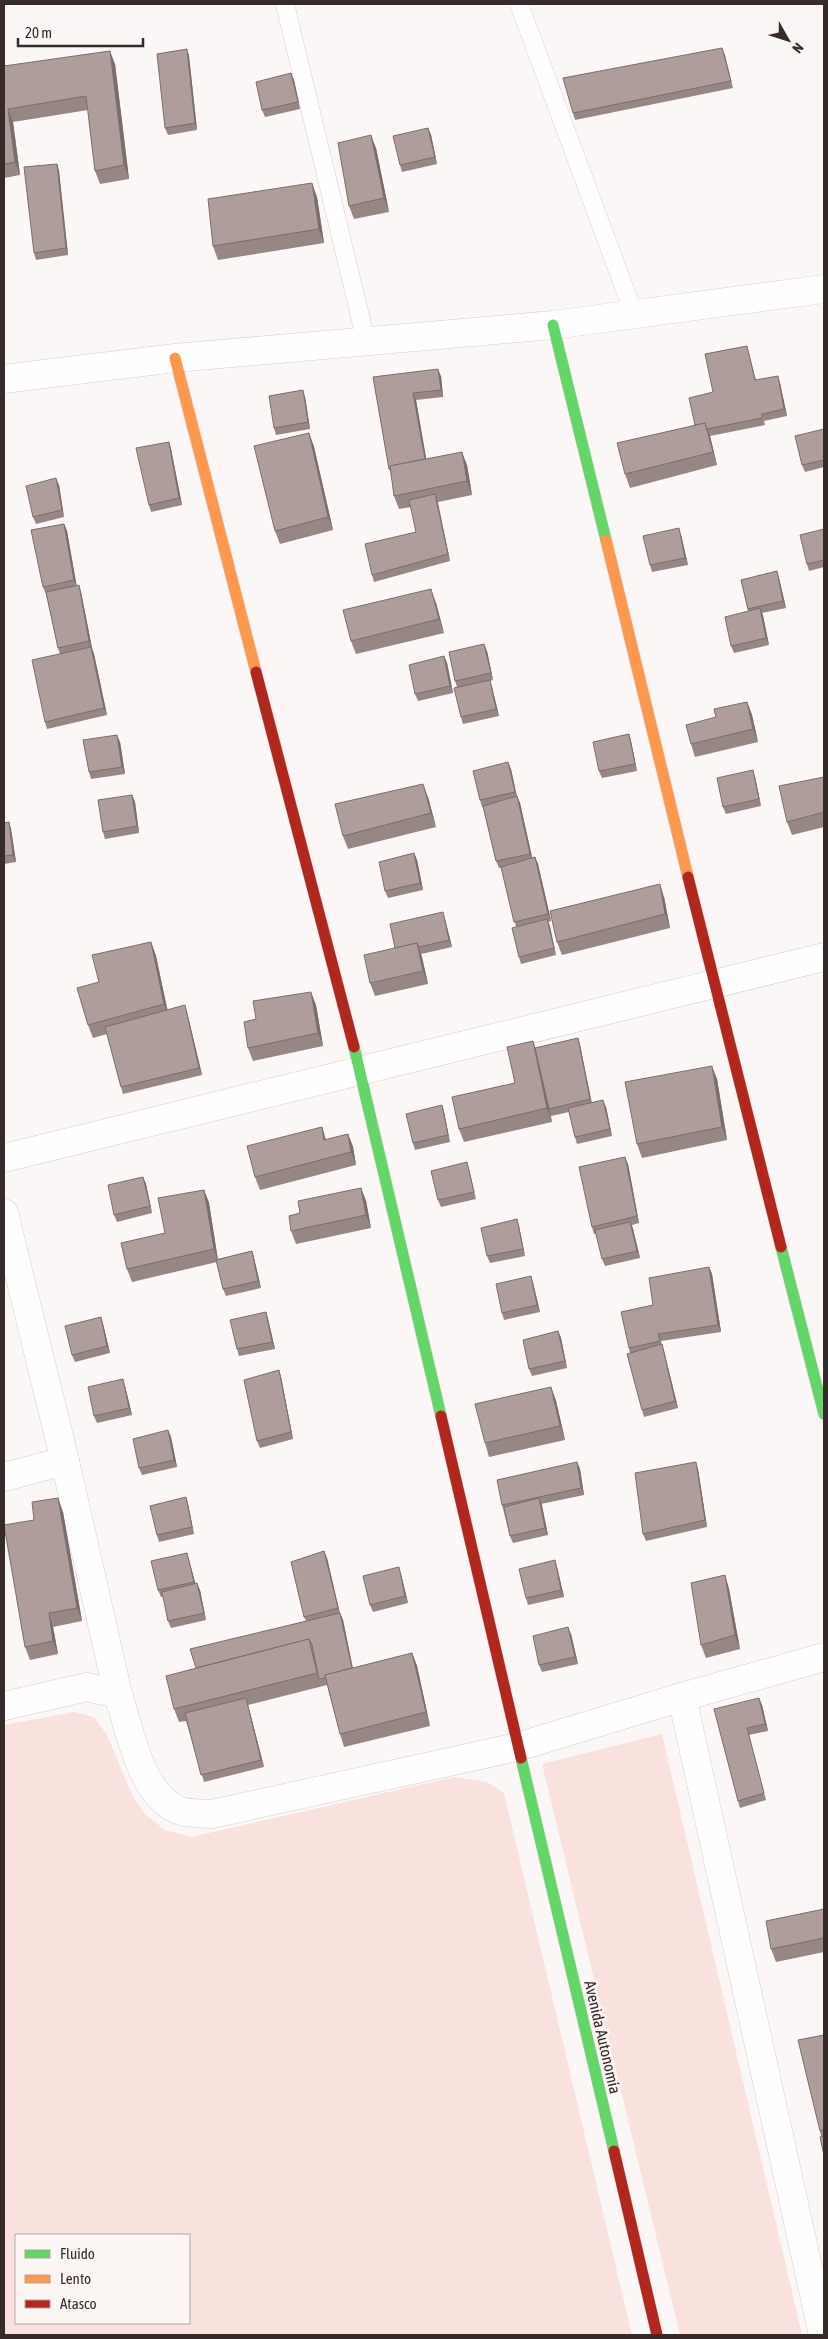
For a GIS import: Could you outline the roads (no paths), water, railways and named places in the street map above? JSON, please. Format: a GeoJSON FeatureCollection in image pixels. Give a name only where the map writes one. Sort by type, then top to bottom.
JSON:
{"type":"FeatureCollection","features":[{"type":"Feature","properties":{"kind":"street"},"geometry":{"type":"LineString","coordinates":[[4,379],[175,358],[553,325],[824,289]]}},
{"type":"Feature","properties":{"kind":"street"},"geometry":{"type":"LineString","coordinates":[[553,325],[714,984],[824,1414]]}},
{"type":"Feature","properties":{"kind":"street","name":"Avenida Autonomía"},"geometry":{"type":"LineString","coordinates":[[175,358],[360,1070],[517,1747],[657,2335]]}},
{"type":"Feature","properties":{"kind":"street"},"geometry":{"type":"LineString","coordinates":[[4,1158],[824,957]]}},
{"type":"Feature","properties":{"kind":"street"},"geometry":{"type":"LineString","coordinates":[[4,1213],[65,1461],[118,1694],[145,1777],[161,1801],[182,1811],[212,1814],[517,1747],[682,1697],[824,1657]]}},
{"type":"Feature","properties":{"kind":"street"},"geometry":{"type":"LineString","coordinates":[[4,1477],[65,1461]]}},
{"type":"Feature","properties":{"kind":"street"},"geometry":{"type":"LineString","coordinates":[[4,1706],[87,1687],[118,1694]]}},
{"type":"Feature","properties":{"kind":"street"},"geometry":{"type":"LineString","coordinates":[[682,1697],[823,2335]]}},
{"type":"Feature","properties":{"kind":"lane"},"geometry":{"type":"LineString","coordinates":[[285,4],[366,341]]}},
{"type":"Feature","properties":{"kind":"lane"},"geometry":{"type":"LineString","coordinates":[[519,4],[634,314]]}}]}
